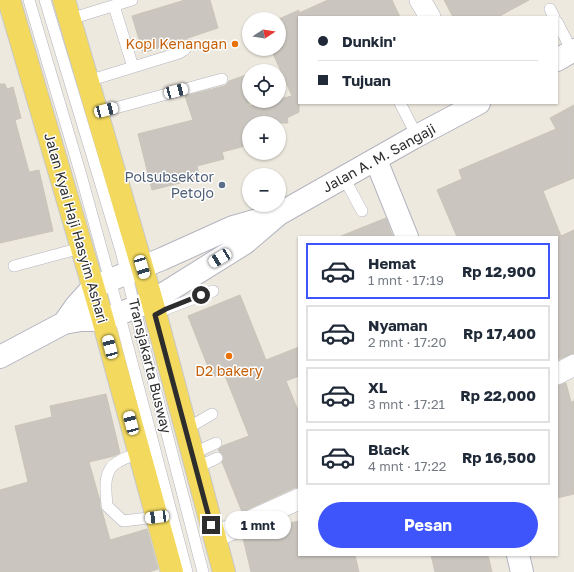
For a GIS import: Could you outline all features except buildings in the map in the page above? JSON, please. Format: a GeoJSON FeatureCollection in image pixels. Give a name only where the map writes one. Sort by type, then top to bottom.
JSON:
{"type":"FeatureCollection","features":[{"type":"Feature","properties":{"kind":"main road","name":"Jalan Kyai Haji Hasyim Ashari"},"geometry":{"type":"LineString","coordinates":[[9,0],[81,248],[118,277],[133,311],[139,453],[172,572]]}},
{"type":"Feature","properties":{"kind":"main road","name":"Jalan Kyai Haji Hasyim Ashari"},"geometry":{"type":"LineString","coordinates":[[67,10],[97,112],[118,277],[186,429],[224,572]]}},
{"type":"Feature","properties":{"kind":"street"},"geometry":{"type":"LineString","coordinates":[[420,0],[429,16]]}},
{"type":"Feature","properties":{"kind":"street","name":"Jalan A. M. Sangaji"},"geometry":{"type":"LineString","coordinates":[[0,357],[64,323],[133,311],[245,243],[279,214],[475,104]]}},
{"type":"Feature","properties":{"kind":"street"},"geometry":{"type":"LineString","coordinates":[[376,160],[407,236]]}},
{"type":"Feature","properties":{"kind":"street","name":"Jalan A. M. Sangaji"},"geometry":{"type":"LineString","coordinates":[[64,323],[76,306],[118,277],[233,227],[279,214]]}},
{"type":"Feature","properties":{"kind":"street"},"geometry":{"type":"LineString","coordinates":[[558,373],[574,365]]}},
{"type":"Feature","properties":{"kind":"street"},"geometry":{"type":"LineString","coordinates":[[214,538],[298,499]]}},
{"type":"Feature","properties":{"kind":"street"},"geometry":{"type":"LineString","coordinates":[[518,556],[522,572]]}},
{"type":"Feature","properties":{"kind":"lane"},"geometry":{"type":"LineString","coordinates":[[29,0],[81,175],[118,277]]}},
{"type":"Feature","properties":{"kind":"lane"},"geometry":{"type":"LineString","coordinates":[[45,0],[121,251],[118,277]]}},
{"type":"Feature","properties":{"kind":"lane"},"geometry":{"type":"LineString","coordinates":[[67,10],[114,6],[132,0]]}},
{"type":"Feature","properties":{"kind":"lane"},"geometry":{"type":"LineString","coordinates":[[114,6],[133,67]]}},
{"type":"Feature","properties":{"kind":"lane"},"geometry":{"type":"LineString","coordinates":[[558,24],[570,54]]}},
{"type":"Feature","properties":{"kind":"lane"},"geometry":{"type":"LineString","coordinates":[[88,81],[179,53],[188,45]]}},
{"type":"Feature","properties":{"kind":"lane"},"geometry":{"type":"LineString","coordinates":[[97,112],[222,79]]}},
{"type":"Feature","properties":{"kind":"lane"},"geometry":{"type":"LineString","coordinates":[[401,104],[417,136]]}},
{"type":"Feature","properties":{"kind":"lane"},"geometry":{"type":"LineString","coordinates":[[344,178],[362,211]]}},
{"type":"Feature","properties":{"kind":"lane"},"geometry":{"type":"LineString","coordinates":[[14,266],[81,248]]}},
{"type":"Feature","properties":{"kind":"lane"},"geometry":{"type":"LineString","coordinates":[[133,311],[166,309],[213,291]]}},
{"type":"Feature","properties":{"kind":"lane","name":"Transjakarta Busway"},"geometry":{"type":"LineString","coordinates":[[133,311],[187,572]]}},
{"type":"Feature","properties":{"kind":"lane","name":"Transjakarta Busway"},"geometry":{"type":"LineString","coordinates":[[133,311],[203,572]]}},
{"type":"Feature","properties":{"kind":"lane"},"geometry":{"type":"LineString","coordinates":[[186,429],[212,414]]}},
{"type":"Feature","properties":{"kind":"lane"},"geometry":{"type":"LineString","coordinates":[[194,461],[216,443]]}},
{"type":"Feature","properties":{"kind":"lane"},"geometry":{"type":"LineString","coordinates":[[139,453],[112,466],[105,481],[107,506],[123,521],[157,517]]}},
{"type":"Feature","properties":{"kind":"lane"},"geometry":{"type":"LineString","coordinates":[[194,461],[217,458]]}},
{"type":"Feature","properties":{"kind":"place","name":"Kopi Kenangan"},"geometry":{"type":"Point","coordinates":[235,44]}},
{"type":"Feature","properties":{"kind":"place","name":"Polsubsektor Petojo"},"geometry":{"type":"Point","coordinates":[222,185]}},
{"type":"Feature","properties":{"kind":"place","name":"D2 bakery"},"geometry":{"type":"Point","coordinates":[229,356]}},
{"type":"Feature","properties":{"kind":"route"},"geometry":{"type":"LineString","coordinates":[[201,295],[155,315],[211,525]]}}]}
